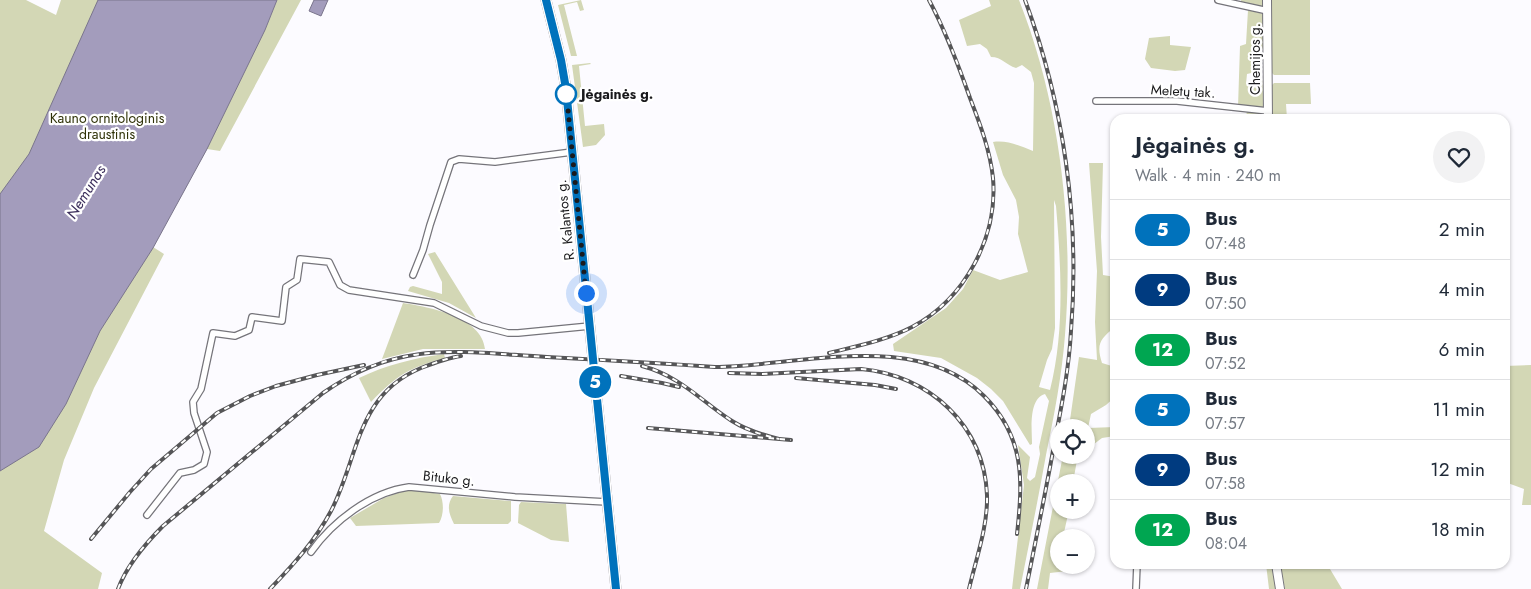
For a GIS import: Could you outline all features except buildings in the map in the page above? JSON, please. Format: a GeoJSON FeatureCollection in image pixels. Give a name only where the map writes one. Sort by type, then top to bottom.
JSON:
{"type":"FeatureCollection","features":[{"type":"Feature","properties":{"kind":"main road","name":"R. Kalantos g."},"geometry":{"type":"LineString","coordinates":[[546,0],[561,60],[572,152],[616,589]]}},
{"type":"Feature","properties":{"kind":"main road","name":"Chemijos g."},"geometry":{"type":"LineString","coordinates":[[1268,0],[1268,114]]}},
{"type":"Feature","properties":{"kind":"main road"},"geometry":{"type":"LineString","coordinates":[[1277,569],[1280,589]]}},
{"type":"Feature","properties":{"kind":"street"},"geometry":{"type":"LineString","coordinates":[[1218,0],[1268,11]]}},
{"type":"Feature","properties":{"kind":"street","name":"Meletų tak."},"geometry":{"type":"LineString","coordinates":[[1096,101],[1177,101],[1262,114]]}},
{"type":"Feature","properties":{"kind":"street"},"geometry":{"type":"LineString","coordinates":[[413,275],[423,250],[451,162],[459,159],[495,162],[572,152]]}},
{"type":"Feature","properties":{"kind":"street"},"geometry":{"type":"LineString","coordinates":[[147,515],[180,473],[194,470],[204,464],[207,452],[194,413],[193,402],[201,389],[213,333],[236,336],[249,330],[252,317],[282,322],[286,287],[296,280],[300,258],[329,262],[340,285],[349,290],[434,303],[481,326],[508,333],[590,326]]}},
{"type":"Feature","properties":{"kind":"street","name":"Bituko g."},"geometry":{"type":"LineString","coordinates":[[311,552],[350,512],[400,488],[409,487],[515,497],[607,502]]}},
{"type":"Feature","properties":{"kind":"street"},"geometry":{"type":"LineString","coordinates":[[1136,589],[1138,569]]}},
{"type":"Feature","properties":{"kind":"green space","name":"Kauno ornitologinis draustinis"},"geometry":{"type":"Polygon","coordinates":[[[0,0],[26,0],[56,15],[61,0],[208,0],[265,30],[277,0],[301,0],[220,151],[207,149],[153,247],[164,254],[94,388],[64,460],[44,531],[102,573],[98,589],[0,589],[0,0]]]}},
{"type":"Feature","properties":{"kind":"green space"},"geometry":{"type":"Polygon","coordinates":[[[581,0],[584,10],[580,11],[577,2],[564,5],[577,56],[571,56],[558,5],[581,0]]]}},
{"type":"Feature","properties":{"kind":"green space"},"geometry":{"type":"Polygon","coordinates":[[[989,0],[1019,0],[1045,80],[1061,165],[1067,251],[1064,350],[1053,419],[1050,419],[1050,435],[1020,589],[1012,589],[1024,485],[1018,445],[1030,457],[1027,478],[1030,481],[1035,477],[1040,454],[1039,447],[1049,401],[1045,394],[1040,397],[1033,408],[1032,444],[1030,445],[1003,401],[977,378],[941,358],[894,351],[893,344],[946,308],[963,289],[973,270],[1000,280],[1028,272],[1018,234],[1019,217],[1016,200],[1003,175],[993,142],[1019,145],[1033,151],[1034,83],[1031,72],[1022,65],[1016,68],[998,58],[991,57],[987,49],[980,44],[967,46],[959,20],[991,6],[989,0]],[[1054,200],[1055,328],[1052,349],[1039,387],[1050,390],[1055,368],[1060,322],[1059,252],[1054,200]]]}},
{"type":"Feature","properties":{"kind":"green space"},"geometry":{"type":"Polygon","coordinates":[[[1241,0],[1263,0],[1263,7],[1241,2],[1241,0]]]}},
{"type":"Feature","properties":{"kind":"green space"},"geometry":{"type":"Polygon","coordinates":[[[1271,0],[1310,0],[1310,75],[1274,75],[1271,72],[1271,0]]]}},
{"type":"Feature","properties":{"kind":"green space"},"geometry":{"type":"Polygon","coordinates":[[[1248,10],[1263,14],[1264,48],[1261,50],[1261,62],[1259,62],[1258,67],[1261,68],[1260,71],[1247,74],[1246,84],[1255,84],[1260,77],[1262,78],[1264,107],[1245,105],[1238,107],[1240,46],[1246,44],[1248,10]]]}},
{"type":"Feature","properties":{"kind":"green space"},"geometry":{"type":"Polygon","coordinates":[[[1170,36],[1170,45],[1191,47],[1185,70],[1175,71],[1151,68],[1145,59],[1149,38],[1170,36]]]}},
{"type":"Feature","properties":{"kind":"green space"},"geometry":{"type":"Polygon","coordinates":[[[590,63],[579,66],[585,126],[604,124],[605,135],[596,145],[583,147],[572,65],[590,63]]]}},
{"type":"Feature","properties":{"kind":"green space"},"geometry":{"type":"Polygon","coordinates":[[[1274,83],[1310,83],[1311,104],[1286,104],[1287,114],[1272,114],[1272,85],[1274,83]]]}},
{"type":"Feature","properties":{"kind":"green space"},"geometry":{"type":"Polygon","coordinates":[[[1247,110],[1263,114],[1247,114],[1247,110]]]}},
{"type":"Feature","properties":{"kind":"green space"},"geometry":{"type":"Polygon","coordinates":[[[1089,163],[1103,163],[1101,237],[1103,275],[1110,276],[1110,331],[1101,342],[1099,351],[1102,363],[1110,365],[1110,401],[1091,414],[1090,419],[1070,419],[1079,357],[1097,360],[1095,322],[1097,271],[1089,163]]]}},
{"type":"Feature","properties":{"kind":"green space"},"geometry":{"type":"Polygon","coordinates":[[[435,252],[476,318],[449,303],[408,291],[413,286],[442,294],[442,282],[428,254],[435,252]]]}},
{"type":"Feature","properties":{"kind":"green space"},"geometry":{"type":"Polygon","coordinates":[[[403,303],[427,307],[465,321],[482,338],[485,349],[423,349],[382,359],[403,303]]]}},
{"type":"Feature","properties":{"kind":"green space"},"geometry":{"type":"Polygon","coordinates":[[[444,354],[445,358],[422,365],[397,378],[371,402],[359,378],[379,369],[400,363],[444,354]]]}},
{"type":"Feature","properties":{"kind":"green space"},"geometry":{"type":"Polygon","coordinates":[[[1531,365],[1531,505],[1522,505],[1524,489],[1510,484],[1510,366],[1531,365]]]}},
{"type":"Feature","properties":{"kind":"green space"},"geometry":{"type":"Polygon","coordinates":[[[1110,427],[1110,437],[1102,438],[1095,443],[1095,428],[1110,427]]]}},
{"type":"Feature","properties":{"kind":"green space"},"geometry":{"type":"Polygon","coordinates":[[[1061,464],[1076,464],[1074,474],[1059,474],[1061,464]]]}},
{"type":"Feature","properties":{"kind":"green space"},"geometry":{"type":"Polygon","coordinates":[[[409,489],[440,494],[443,508],[439,523],[356,526],[350,518],[384,498],[409,489]]]}},
{"type":"Feature","properties":{"kind":"green space"},"geometry":{"type":"Polygon","coordinates":[[[453,496],[511,501],[511,521],[508,524],[454,524],[449,510],[453,496]]]}},
{"type":"Feature","properties":{"kind":"green space"},"geometry":{"type":"Polygon","coordinates":[[[521,502],[566,504],[569,542],[551,540],[518,523],[519,505],[521,502]]]}},
{"type":"Feature","properties":{"kind":"green space"},"geometry":{"type":"Polygon","coordinates":[[[1051,519],[1067,519],[1065,529],[1050,529],[1048,589],[1037,589],[1051,519]]]}},
{"type":"Feature","properties":{"kind":"green space"},"geometry":{"type":"Polygon","coordinates":[[[1267,569],[1273,569],[1276,589],[1269,589],[1267,569]]]}},
{"type":"Feature","properties":{"kind":"green space"},"geometry":{"type":"Polygon","coordinates":[[[1281,569],[1330,569],[1342,589],[1285,589],[1281,569]]]}},
{"type":"Feature","properties":{"kind":"water","name":"Kauno ornitologinis draustinis"},"geometry":{"type":"Polygon","coordinates":[[[98,0],[277,0],[265,30],[207,149],[153,248],[100,331],[66,404],[39,447],[0,471],[0,194],[29,154],[98,0]]]}},
{"type":"Feature","properties":{"kind":"water"},"geometry":{"type":"Polygon","coordinates":[[[314,0],[328,0],[321,16],[309,11],[314,0]]]}},
{"type":"Feature","properties":{"kind":"railway"},"geometry":{"type":"LineString","coordinates":[[829,353],[892,336],[912,327],[931,315],[948,300],[962,283],[984,244],[993,200],[992,168],[981,127],[956,60],[929,0]]}},
{"type":"Feature","properties":{"kind":"railway"},"geometry":{"type":"LineString","coordinates":[[1025,0],[1039,40],[1059,121],[1071,205],[1073,247],[1070,345],[1065,386],[1026,589]]}},
{"type":"Feature","properties":{"kind":"railway"},"geometry":{"type":"LineString","coordinates":[[118,589],[137,555],[163,526],[323,393],[351,376],[378,364],[431,353],[486,353],[715,367],[856,356],[892,357],[926,363],[957,375],[984,396],[997,411],[1007,427],[1014,443],[1020,477],[1017,534]]}},
{"type":"Feature","properties":{"kind":"railway"},"geometry":{"type":"LineString","coordinates":[[270,589],[303,552],[325,522],[340,490],[362,429],[371,411],[383,394],[400,380],[421,368],[461,356]]}},
{"type":"Feature","properties":{"kind":"railway"},"geometry":{"type":"LineString","coordinates":[[91,539],[151,469],[217,413],[250,396],[276,386],[364,365]]}},
{"type":"Feature","properties":{"kind":"railway"},"geometry":{"type":"LineString","coordinates":[[642,366],[668,376],[737,424],[779,439]]}},
{"type":"Feature","properties":{"kind":"railway"},"geometry":{"type":"LineString","coordinates":[[729,373],[762,374],[861,369],[886,373],[909,381],[930,393],[948,408],[964,426],[976,447],[984,470],[987,495],[984,530],[969,589]]}},
{"type":"Feature","properties":{"kind":"railway"},"geometry":{"type":"LineString","coordinates":[[621,376],[679,387]]}},
{"type":"Feature","properties":{"kind":"railway"},"geometry":{"type":"LineString","coordinates":[[796,378],[875,385],[896,389]]}},
{"type":"Feature","properties":{"kind":"railway"},"geometry":{"type":"LineString","coordinates":[[648,428],[791,440]]}},
{"type":"Feature","properties":{"kind":"bus line","name":"5"},"geometry":{"type":"LineString","coordinates":[[546,0],[566,89],[616,589]]}},
{"type":"Feature","properties":{"kind":"place","name":"Jėgainės g."},"geometry":{"type":"Point","coordinates":[566,94]}},
{"type":"Feature","properties":{"kind":"route"},"geometry":{"type":"LineString","coordinates":[[566,94],[566,89],[586,293]]}},
{"type":"Feature","properties":{"kind":"water label","name":"Nemunas"},"geometry":{"type":"Point","coordinates":[86,192]}}]}
